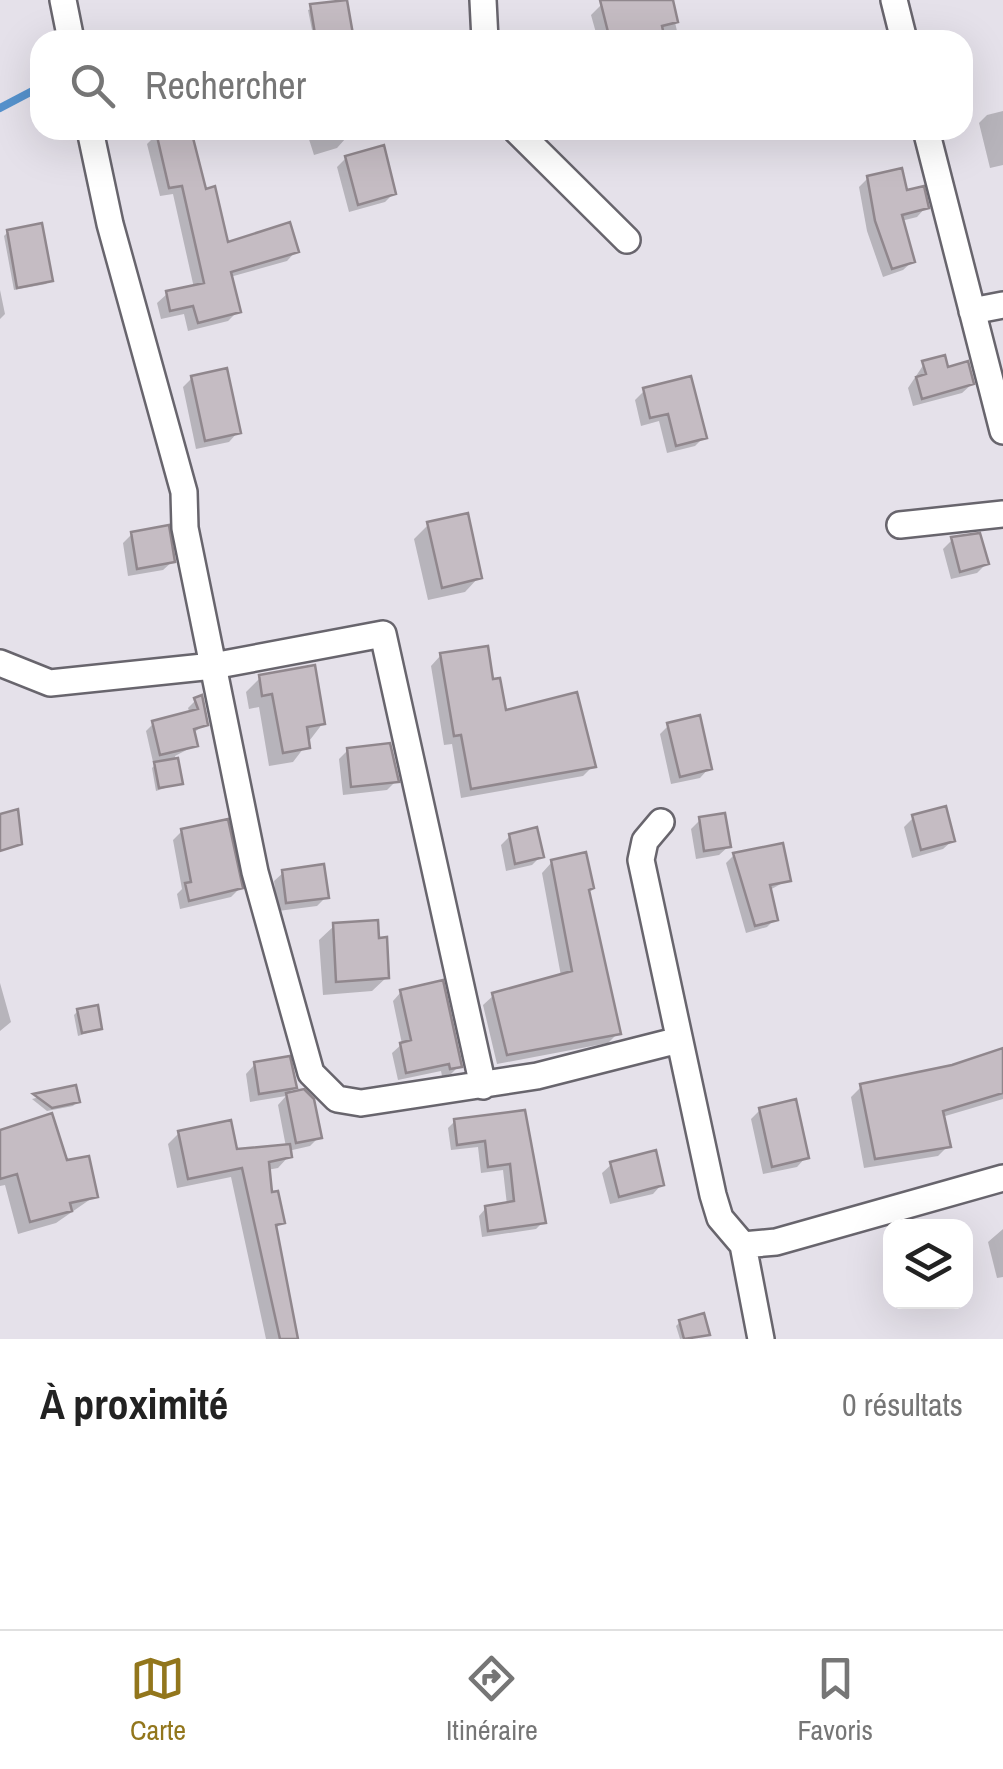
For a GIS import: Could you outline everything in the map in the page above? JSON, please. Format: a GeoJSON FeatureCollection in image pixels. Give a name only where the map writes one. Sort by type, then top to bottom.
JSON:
{"type":"FeatureCollection","features":[{"type":"Feature","properties":{"kind":"street"},"geometry":{"type":"LineString","coordinates":[[64,0],[70,30]]}},
{"type":"Feature","properties":{"kind":"street"},"geometry":{"type":"LineString","coordinates":[[483,0],[484,30]]}},
{"type":"Feature","properties":{"kind":"street"},"geometry":{"type":"LineString","coordinates":[[894,0],[902,30]]}},
{"type":"Feature","properties":{"kind":"street"},"geometry":{"type":"LineString","coordinates":[[92,140],[110,224],[184,492],[185,528],[259,887],[311,1072],[338,1099],[361,1102],[483,1086],[679,1040]]}},
{"type":"Feature","properties":{"kind":"street"},"geometry":{"type":"LineString","coordinates":[[526,140],[628,240]]}},
{"type":"Feature","properties":{"kind":"street"},"geometry":{"type":"LineString","coordinates":[[929,140],[1003,431]]}},
{"type":"Feature","properties":{"kind":"street"},"geometry":{"type":"LineString","coordinates":[[972,311],[1003,305]]}},
{"type":"Feature","properties":{"kind":"street"},"geometry":{"type":"LineString","coordinates":[[900,524],[1003,514]]}},
{"type":"Feature","properties":{"kind":"street"},"geometry":{"type":"LineString","coordinates":[[0,663],[50,683],[213,666],[383,634],[483,1086]]}},
{"type":"Feature","properties":{"kind":"street"},"geometry":{"type":"LineString","coordinates":[[661,822],[645,841],[641,860],[716,1207],[720,1218],[743,1245],[761,1339]]}},
{"type":"Feature","properties":{"kind":"street"},"geometry":{"type":"LineString","coordinates":[[743,1245],[776,1242],[1003,1178]]}},
{"type":"Feature","properties":{"kind":"building"},"geometry":{"type":"Polygon","coordinates":[[[347,0],[352,30],[314,30],[310,4],[347,0]]]}},
{"type":"Feature","properties":{"kind":"building"},"geometry":{"type":"Polygon","coordinates":[[[600,0],[673,0],[678,22],[662,26],[663,30],[608,30],[600,0]]]}},
{"type":"Feature","properties":{"kind":"building"},"geometry":{"type":"Polygon","coordinates":[[[158,140],[194,140],[206,189],[215,186],[228,242],[290,222],[299,252],[231,272],[241,312],[198,323],[193,306],[170,311],[166,291],[204,283],[182,186],[169,188],[158,140]]]}},
{"type":"Feature","properties":{"kind":"building"},"geometry":{"type":"Polygon","coordinates":[[[384,145],[396,194],[358,205],[345,156],[384,145]]]}},
{"type":"Feature","properties":{"kind":"building"},"geometry":{"type":"Polygon","coordinates":[[[902,168],[907,190],[924,186],[929,208],[902,215],[915,262],[892,269],[875,221],[867,176],[902,168]]]}},
{"type":"Feature","properties":{"kind":"building"},"geometry":{"type":"Polygon","coordinates":[[[42,223],[53,281],[17,288],[7,230],[42,223]]]}},
{"type":"Feature","properties":{"kind":"building"},"geometry":{"type":"Polygon","coordinates":[[[945,355],[948,367],[968,361],[974,384],[922,399],[916,377],[926,374],[922,361],[945,355]]]}},
{"type":"Feature","properties":{"kind":"building"},"geometry":{"type":"Polygon","coordinates":[[[227,368],[241,433],[205,441],[191,376],[227,368]]]}},
{"type":"Feature","properties":{"kind":"building"},"geometry":{"type":"Polygon","coordinates":[[[691,376],[707,438],[676,446],[668,414],[650,418],[643,388],[691,376]]]}},
{"type":"Feature","properties":{"kind":"building"},"geometry":{"type":"Polygon","coordinates":[[[468,513],[482,578],[442,588],[427,522],[468,513]]]}},
{"type":"Feature","properties":{"kind":"building"},"geometry":{"type":"Polygon","coordinates":[[[169,525],[175,562],[137,569],[131,532],[169,525]]]}},
{"type":"Feature","properties":{"kind":"building"},"geometry":{"type":"Polygon","coordinates":[[[980,533],[989,564],[960,572],[951,537],[980,533]]]}},
{"type":"Feature","properties":{"kind":"building"},"geometry":{"type":"Polygon","coordinates":[[[488,646],[493,679],[500,678],[506,710],[577,692],[596,767],[471,789],[461,735],[454,736],[440,653],[488,646]]]}},
{"type":"Feature","properties":{"kind":"building"},"geometry":{"type":"Polygon","coordinates":[[[315,665],[325,724],[307,727],[310,748],[283,753],[272,694],[262,696],[259,675],[315,665]]]}},
{"type":"Feature","properties":{"kind":"building"},"geometry":{"type":"Polygon","coordinates":[[[202,695],[208,725],[194,729],[198,746],[160,755],[152,721],[198,709],[194,698],[202,695]]]}},
{"type":"Feature","properties":{"kind":"building"},"geometry":{"type":"Polygon","coordinates":[[[700,715],[712,769],[680,777],[667,723],[700,715]]]}},
{"type":"Feature","properties":{"kind":"building"},"geometry":{"type":"Polygon","coordinates":[[[390,743],[399,782],[351,787],[347,748],[390,743]]]}},
{"type":"Feature","properties":{"kind":"building"},"geometry":{"type":"Polygon","coordinates":[[[178,758],[183,784],[159,788],[154,762],[178,758]]]}},
{"type":"Feature","properties":{"kind":"building"},"geometry":{"type":"Polygon","coordinates":[[[946,806],[955,841],[921,850],[912,815],[946,806]]]}},
{"type":"Feature","properties":{"kind":"building"},"geometry":{"type":"Polygon","coordinates":[[[18,809],[22,844],[0,851],[0,814],[18,809]]]}},
{"type":"Feature","properties":{"kind":"building"},"geometry":{"type":"Polygon","coordinates":[[[725,813],[731,847],[704,851],[699,817],[725,813]]]}},
{"type":"Feature","properties":{"kind":"building"},"geometry":{"type":"Polygon","coordinates":[[[228,819],[243,888],[189,901],[185,883],[191,882],[181,829],[228,819]]]}},
{"type":"Feature","properties":{"kind":"building"},"geometry":{"type":"Polygon","coordinates":[[[537,827],[544,857],[515,864],[509,834],[537,827]]]}},
{"type":"Feature","properties":{"kind":"building"},"geometry":{"type":"Polygon","coordinates":[[[783,843],[791,881],[770,885],[778,920],[755,926],[733,853],[783,843]]]}},
{"type":"Feature","properties":{"kind":"building"},"geometry":{"type":"Polygon","coordinates":[[[586,852],[594,888],[589,890],[621,1034],[507,1055],[492,993],[572,971],[551,860],[586,852]]]}},
{"type":"Feature","properties":{"kind":"building"},"geometry":{"type":"Polygon","coordinates":[[[324,864],[329,898],[286,903],[282,870],[324,864]]]}},
{"type":"Feature","properties":{"kind":"building"},"geometry":{"type":"Polygon","coordinates":[[[378,920],[379,938],[387,937],[389,978],[336,982],[333,923],[378,920]]]}},
{"type":"Feature","properties":{"kind":"building"},"geometry":{"type":"Polygon","coordinates":[[[443,980],[462,1067],[450,1069],[449,1064],[406,1073],[400,1043],[411,1040],[400,990],[443,980]]]}},
{"type":"Feature","properties":{"kind":"building"},"geometry":{"type":"Polygon","coordinates":[[[98,1005],[102,1029],[82,1033],[77,1009],[98,1005]]]}},
{"type":"Feature","properties":{"kind":"building"},"geometry":{"type":"Polygon","coordinates":[[[1003,1048],[1003,1093],[943,1111],[951,1147],[875,1159],[860,1084],[952,1065],[1003,1048]]]}},
{"type":"Feature","properties":{"kind":"building"},"geometry":{"type":"Polygon","coordinates":[[[290,1056],[297,1088],[259,1094],[254,1062],[290,1056]]]}},
{"type":"Feature","properties":{"kind":"building"},"geometry":{"type":"Polygon","coordinates":[[[76,1085],[80,1102],[52,1108],[33,1094],[76,1085]]]}},
{"type":"Feature","properties":{"kind":"building"},"geometry":{"type":"Polygon","coordinates":[[[304,1089],[314,1099],[322,1138],[296,1143],[286,1093],[304,1089]]]}},
{"type":"Feature","properties":{"kind":"building"},"geometry":{"type":"Polygon","coordinates":[[[796,1099],[809,1158],[772,1167],[759,1108],[796,1099]]]}},
{"type":"Feature","properties":{"kind":"building"},"geometry":{"type":"Polygon","coordinates":[[[525,1110],[546,1223],[488,1231],[485,1206],[514,1201],[510,1164],[488,1167],[485,1141],[457,1145],[454,1119],[525,1110]]]}},
{"type":"Feature","properties":{"kind":"building"},"geometry":{"type":"Polygon","coordinates":[[[52,1113],[67,1160],[89,1156],[98,1197],[70,1203],[72,1211],[30,1222],[17,1174],[0,1179],[0,1130],[52,1113]]]}},
{"type":"Feature","properties":{"kind":"building"},"geometry":{"type":"Polygon","coordinates":[[[231,1120],[237,1149],[290,1144],[292,1157],[269,1162],[272,1192],[278,1191],[285,1223],[276,1225],[298,1339],[280,1339],[242,1168],[188,1179],[178,1131],[231,1120]]]}},
{"type":"Feature","properties":{"kind":"building"},"geometry":{"type":"Polygon","coordinates":[[[656,1150],[664,1185],[619,1197],[610,1162],[656,1150]]]}},
{"type":"Feature","properties":{"kind":"building"},"geometry":{"type":"Polygon","coordinates":[[[704,1313],[710,1335],[684,1339],[679,1320],[704,1313]]]}},
{"type":"Feature","properties":{"kind":"waterway"},"geometry":{"type":"LineString","coordinates":[[0,108],[30,92]]}}]}
